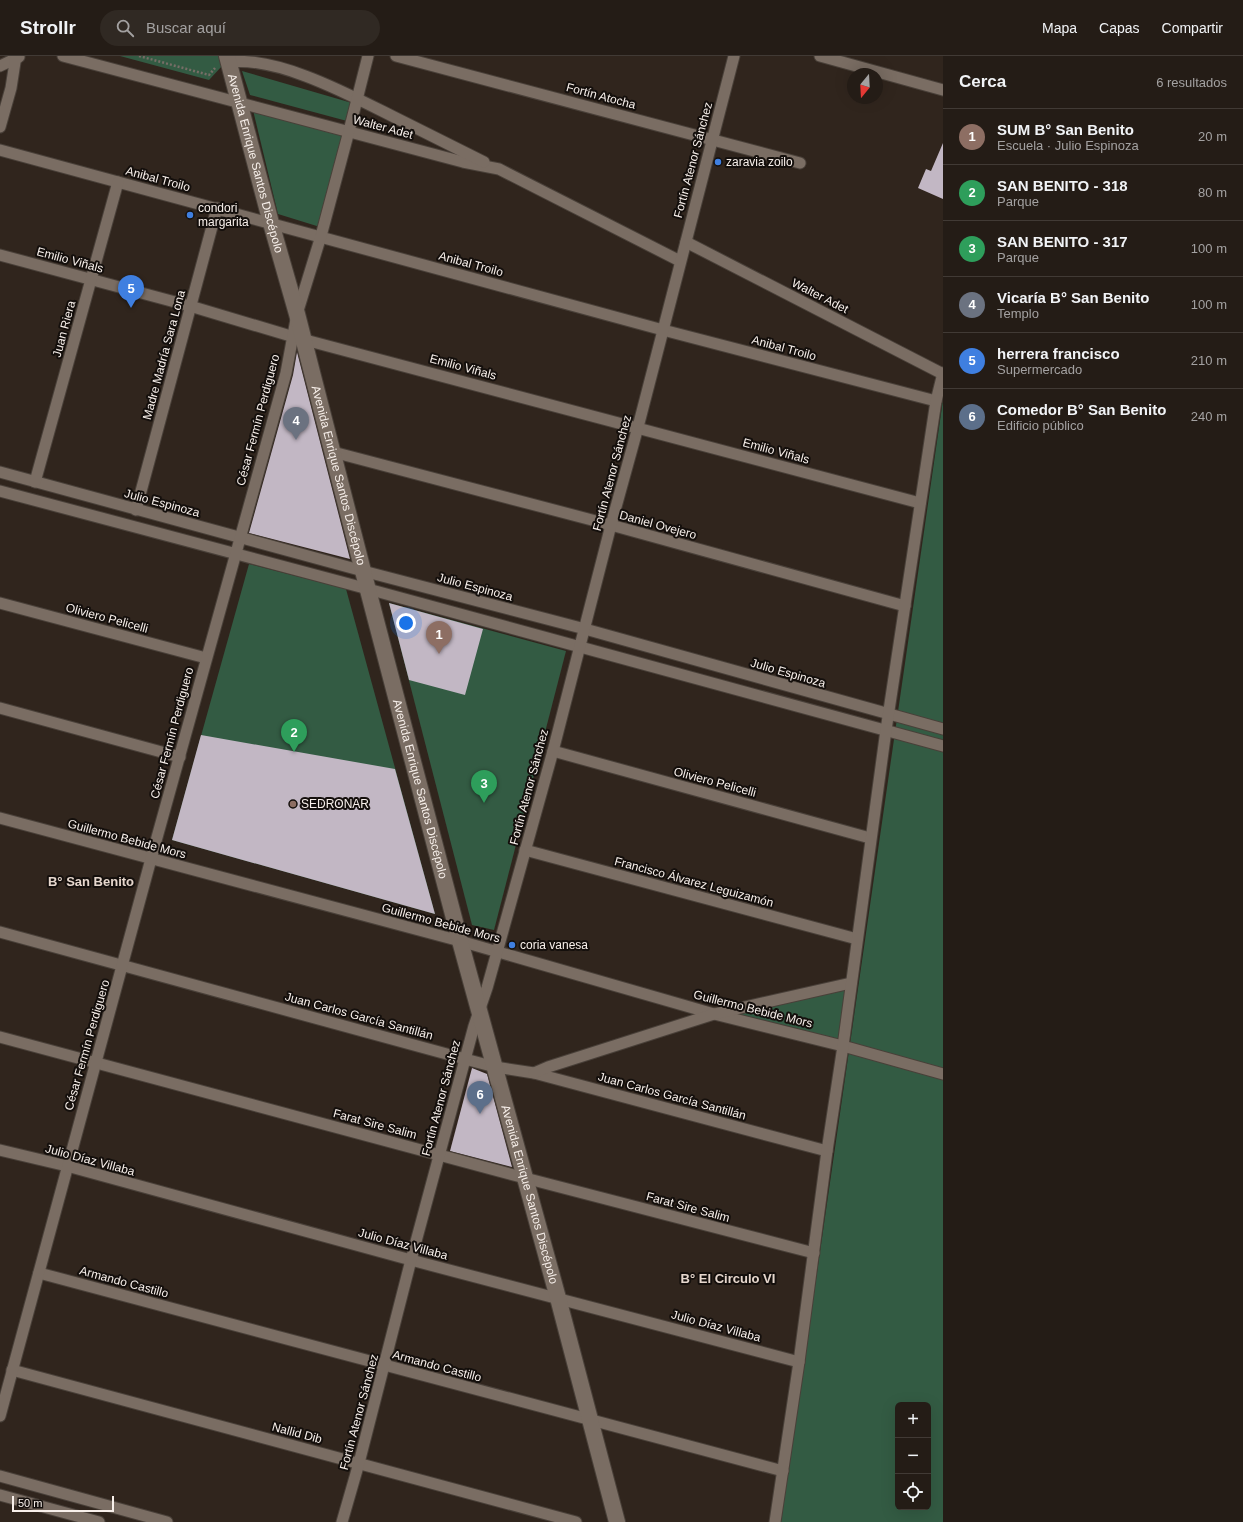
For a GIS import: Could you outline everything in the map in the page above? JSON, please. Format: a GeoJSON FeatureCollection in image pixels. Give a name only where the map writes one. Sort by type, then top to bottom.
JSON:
{"type":"FeatureCollection","features":[{"type":"Feature","properties":{"kind":"main road","name":"Avenida Enrique Santos Discépolo"},"geometry":{"type":"LineString","coordinates":[[224,61],[239,103],[297,314],[298,338],[333,452],[460,941],[558,1298],[617,1522]]}},
{"type":"Feature","properties":{"kind":"street","name":"Walter Adet"},"geometry":{"type":"LineString","coordinates":[[63,56],[463,162],[499,169],[680,261]]}},
{"type":"Feature","properties":{"kind":"street"},"geometry":{"type":"LineString","coordinates":[[297,314],[321,236],[368,56]]}},
{"type":"Feature","properties":{"kind":"street","name":"Fortín Atocha"},"geometry":{"type":"LineString","coordinates":[[396,56],[800,163]]}},
{"type":"Feature","properties":{"kind":"street","name":"Fortín Atenor Sánchez"},"geometry":{"type":"LineString","coordinates":[[342,1522],[385,1366],[411,1260],[465,1059],[488,988],[553,751],[734,56]]}},
{"type":"Feature","properties":{"kind":"street"},"geometry":{"type":"LineString","coordinates":[[820,56],[943,90]]}},
{"type":"Feature","properties":{"kind":"street"},"geometry":{"type":"LineString","coordinates":[[0,66],[18,57]]}},
{"type":"Feature","properties":{"kind":"street"},"geometry":{"type":"LineString","coordinates":[[0,127],[18,57]]}},
{"type":"Feature","properties":{"kind":"street"},"geometry":{"type":"LineString","coordinates":[[224,61],[252,62],[274,66],[321,82],[499,169]]}},
{"type":"Feature","properties":{"kind":"street","name":"Anibal Troilo"},"geometry":{"type":"LineString","coordinates":[[0,150],[663,330],[936,401]]}},
{"type":"Feature","properties":{"kind":"street","name":"Juan Riera"},"geometry":{"type":"LineString","coordinates":[[35,482],[118,182]]}},
{"type":"Feature","properties":{"kind":"street","name":"Madre Madría Sara Lona"},"geometry":{"type":"LineString","coordinates":[[136,510],[217,208]]}},
{"type":"Feature","properties":{"kind":"street","name":"Walter Adet"},"geometry":{"type":"LineString","coordinates":[[686,242],[943,374]]}},
{"type":"Feature","properties":{"kind":"street","name":"Emilio Viñals"},"geometry":{"type":"LineString","coordinates":[[0,255],[190,306],[298,338],[920,503]]}},
{"type":"Feature","properties":{"kind":"street","name":"César Fermín Perdiguero"},"geometry":{"type":"LineString","coordinates":[[0,1416],[95,1062],[123,965],[239,538],[286,373],[298,338]]}},
{"type":"Feature","properties":{"kind":"street"},"geometry":{"type":"LineString","coordinates":[[775,1522],[799,1362],[888,714],[936,401],[943,374]]}},
{"type":"Feature","properties":{"kind":"street","name":"Daniel Ovejero"},"geometry":{"type":"LineString","coordinates":[[333,452],[611,525],[905,606]]}},
{"type":"Feature","properties":{"kind":"street","name":"Julio Espinoza"},"geometry":{"type":"LineString","coordinates":[[0,472],[239,538],[585,630],[943,729]]}},
{"type":"Feature","properties":{"kind":"street"},"geometry":{"type":"LineString","coordinates":[[0,491],[235,555],[368,589],[943,746]]}},
{"type":"Feature","properties":{"kind":"street","name":"Oliviero Pelicelli"},"geometry":{"type":"LineString","coordinates":[[0,603],[206,658]]}},
{"type":"Feature","properties":{"kind":"street"},"geometry":{"type":"LineString","coordinates":[[0,708],[180,757]]}},
{"type":"Feature","properties":{"kind":"street","name":"Oliviero Pelicelli"},"geometry":{"type":"LineString","coordinates":[[553,751],[870,838]]}},
{"type":"Feature","properties":{"kind":"street","name":"Guillermo Bebide Mors"},"geometry":{"type":"LineString","coordinates":[[0,818],[497,951],[714,1014],[843,1046],[943,1074]]}},
{"type":"Feature","properties":{"kind":"street","name":"Francisco Álvarez Leguizamón"},"geometry":{"type":"LineString","coordinates":[[525,850],[857,939]]}},
{"type":"Feature","properties":{"kind":"street","name":"Juan Carlos García Santillán"},"geometry":{"type":"LineString","coordinates":[[0,932],[495,1067],[534,1073],[827,1151]]}},
{"type":"Feature","properties":{"kind":"street"},"geometry":{"type":"LineString","coordinates":[[534,1073],[548,1067],[714,1014],[851,983]]}},
{"type":"Feature","properties":{"kind":"street","name":"Farat Sire Salim"},"geometry":{"type":"LineString","coordinates":[[0,1037],[525,1178],[814,1253]]}},
{"type":"Feature","properties":{"kind":"street","name":"Julio Díaz Villaba"},"geometry":{"type":"LineString","coordinates":[[0,1150],[67,1166],[411,1260],[799,1362]]}},
{"type":"Feature","properties":{"kind":"street","name":"Armando Castillo"},"geometry":{"type":"LineString","coordinates":[[39,1273],[783,1471]]}},
{"type":"Feature","properties":{"kind":"street","name":"Nallid Dib"},"geometry":{"type":"LineString","coordinates":[[12,1370],[576,1522]]}},
{"type":"Feature","properties":{"kind":"street"},"geometry":{"type":"LineString","coordinates":[[0,1476],[167,1522]]}},
{"type":"Feature","properties":{"kind":"street"},"geometry":{"type":"LineString","coordinates":[[0,1495],[99,1522]]}},
{"type":"Feature","properties":{"kind":"path"},"geometry":{"type":"LineString","coordinates":[[139,56],[209,75],[224,61]]}},
{"type":"Feature","properties":{"kind":"green space"},"geometry":{"type":"Polygon","coordinates":[[[120,56],[219,56],[222,66],[209,80],[120,56]]]}},
{"type":"Feature","properties":{"kind":"green space"},"geometry":{"type":"Polygon","coordinates":[[[242,71],[352,103],[347,121],[250,95],[242,71]]]}},
{"type":"Feature","properties":{"kind":"green space"},"geometry":{"type":"Polygon","coordinates":[[[253,110],[347,134],[320,227],[278,214],[253,110]]]}},
{"type":"Feature","properties":{"kind":"green space"},"geometry":{"type":"Polygon","coordinates":[[[943,400],[943,1522],[781,1522],[943,400]]]}},
{"type":"Feature","properties":{"kind":"green space"},"geometry":{"type":"Polygon","coordinates":[[[249,564],[346,589],[435,914],[172,840],[249,564]]]}},
{"type":"Feature","properties":{"kind":"green space"},"geometry":{"type":"Polygon","coordinates":[[[389,603],[566,651],[494,930],[472,925],[389,603]]]}},
{"type":"Feature","properties":{"kind":"green space"},"geometry":{"type":"Polygon","coordinates":[[[847,986],[840,1041],[730,1013],[847,986]]]}},
{"type":"Feature","properties":{"kind":"building"},"geometry":{"type":"Polygon","coordinates":[[[943,143],[943,199],[918,188],[926,169],[931,171],[943,143]]]}},
{"type":"Feature","properties":{"kind":"building"},"geometry":{"type":"Polygon","coordinates":[[[297,352],[350,559],[249,533],[293,375],[297,352]]]}},
{"type":"Feature","properties":{"kind":"building"},"geometry":{"type":"Polygon","coordinates":[[[389,603],[483,629],[465,695],[409,680],[389,603]]]}},
{"type":"Feature","properties":{"kind":"building","name":"SEDRONAR"},"geometry":{"type":"Polygon","coordinates":[[[201,735],[395,769],[435,914],[172,840],[201,735]]]}},
{"type":"Feature","properties":{"kind":"building"},"geometry":{"type":"Polygon","coordinates":[[[472,1068],[487,1074],[512,1167],[450,1151],[472,1068]]]}},
{"type":"Feature","properties":{"kind":"place","name":"zaravia zoilo"},"geometry":{"type":"Point","coordinates":[718,162]}},
{"type":"Feature","properties":{"kind":"place","name":"condori margarita"},"geometry":{"type":"Point","coordinates":[190,215]}},
{"type":"Feature","properties":{"kind":"place","name":"herrera francisco"},"geometry":{"type":"Point","coordinates":[131,308]}},
{"type":"Feature","properties":{"kind":"place","name":"Vicaría B° San Benito"},"geometry":{"type":"Point","coordinates":[296,440]}},
{"type":"Feature","properties":{"kind":"place","name":"SUM B° San Benito"},"geometry":{"type":"Point","coordinates":[439,654]}},
{"type":"Feature","properties":{"kind":"place","name":"SAN BENITO - 318"},"geometry":{"type":"Point","coordinates":[294,752]}},
{"type":"Feature","properties":{"kind":"place","name":"SAN BENITO - 317"},"geometry":{"type":"Point","coordinates":[484,803]}},
{"type":"Feature","properties":{"kind":"place","name":"SEDRONAR"},"geometry":{"type":"Point","coordinates":[293,804]}},
{"type":"Feature","properties":{"kind":"place","name":"coria vanesa"},"geometry":{"type":"Point","coordinates":[512,945]}},
{"type":"Feature","properties":{"kind":"place","name":"Comedor B° San Benito"},"geometry":{"type":"Point","coordinates":[480,1114]}},
{"type":"Feature","properties":{"kind":"district","name":"B° San Benito"},"geometry":{"type":"Point","coordinates":[91,881]}},
{"type":"Feature","properties":{"kind":"district","name":"B° El Circulo VI"},"geometry":{"type":"Point","coordinates":[728,1278]}}]}
